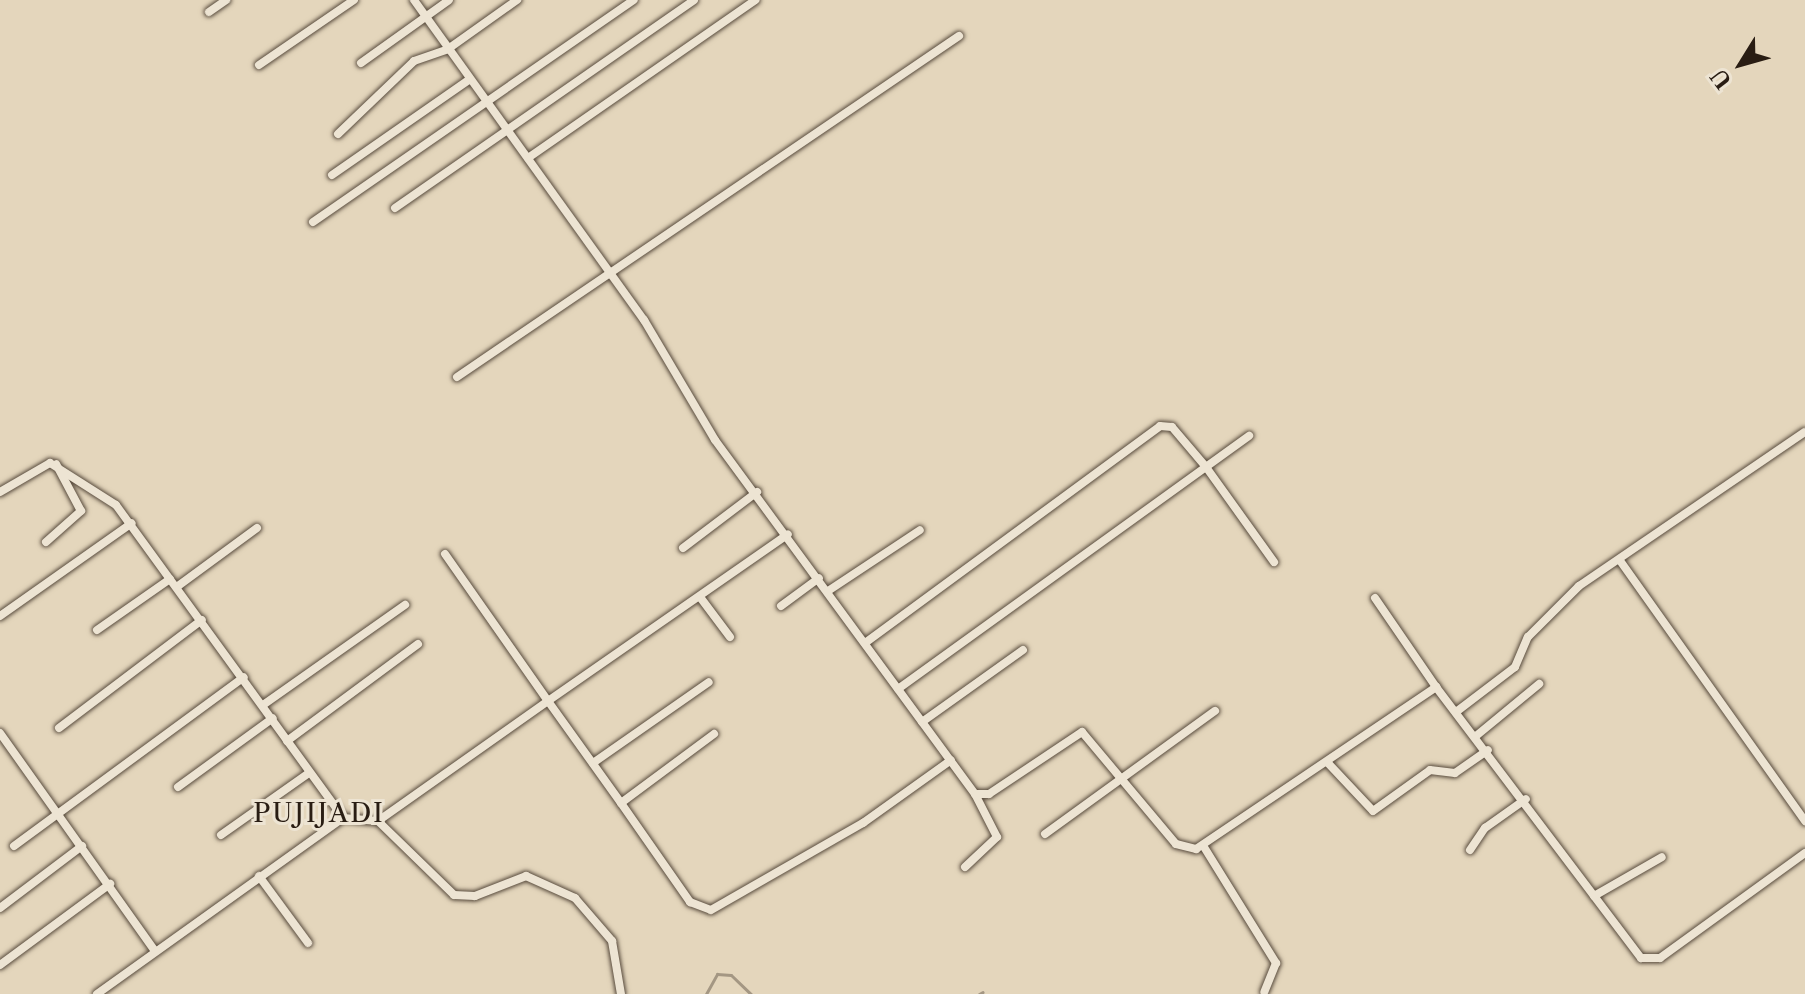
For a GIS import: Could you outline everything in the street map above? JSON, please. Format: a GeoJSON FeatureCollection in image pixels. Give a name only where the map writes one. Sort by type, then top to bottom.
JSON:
{"type":"FeatureCollection","features":[{"type":"Feature","properties":{"kind":"street"},"geometry":{"type":"LineString","coordinates":[[209,12],[226,0]]}},
{"type":"Feature","properties":{"kind":"street"},"geometry":{"type":"LineString","coordinates":[[259,65],[354,0]]}},
{"type":"Feature","properties":{"kind":"street"},"geometry":{"type":"LineString","coordinates":[[414,0],[612,277],[691,404],[975,794],[997,837],[965,867]]}},
{"type":"Feature","properties":{"kind":"street"},"geometry":{"type":"LineString","coordinates":[[361,63],[449,0]]}},
{"type":"Feature","properties":{"kind":"street"},"geometry":{"type":"LineString","coordinates":[[338,134],[407,66],[448,49],[517,0]]}},
{"type":"Feature","properties":{"kind":"street"},"geometry":{"type":"LineString","coordinates":[[313,222],[634,0]]}},
{"type":"Feature","properties":{"kind":"street"},"geometry":{"type":"LineString","coordinates":[[395,208],[694,0]]}},
{"type":"Feature","properties":{"kind":"street"},"geometry":{"type":"LineString","coordinates":[[528,158],[755,0]]}},
{"type":"Feature","properties":{"kind":"street"},"geometry":{"type":"LineString","coordinates":[[457,377],[612,277],[959,36]]}},
{"type":"Feature","properties":{"kind":"street"},"geometry":{"type":"LineString","coordinates":[[332,175],[470,79]]}},
{"type":"Feature","properties":{"kind":"street"},"geometry":{"type":"LineString","coordinates":[[865,643],[1145,430],[1172,427],[1206,467],[1274,562]]}},
{"type":"Feature","properties":{"kind":"street"},"geometry":{"type":"LineString","coordinates":[[1456,712],[1515,667],[1528,637],[1565,598],[1805,432]]}},
{"type":"Feature","properties":{"kind":"street"},"geometry":{"type":"LineString","coordinates":[[898,689],[1249,436]]}},
{"type":"Feature","properties":{"kind":"street"},"geometry":{"type":"LineString","coordinates":[[0,492],[36,465],[56,464],[132,523],[343,818]]}},
{"type":"Feature","properties":{"kind":"street"},"geometry":{"type":"LineString","coordinates":[[46,542],[81,511],[56,464]]}},
{"type":"Feature","properties":{"kind":"street"},"geometry":{"type":"LineString","coordinates":[[683,548],[757,492]]}},
{"type":"Feature","properties":{"kind":"street"},"geometry":{"type":"LineString","coordinates":[[0,616],[132,523]]}},
{"type":"Feature","properties":{"kind":"street"},"geometry":{"type":"LineString","coordinates":[[178,586],[257,528]]}},
{"type":"Feature","properties":{"kind":"street"},"geometry":{"type":"LineString","coordinates":[[828,591],[920,530]]}},
{"type":"Feature","properties":{"kind":"street"},"geometry":{"type":"LineString","coordinates":[[378,821],[788,534]]}},
{"type":"Feature","properties":{"kind":"street"},"geometry":{"type":"LineString","coordinates":[[445,554],[690,902],[711,910],[863,823],[951,760]]}},
{"type":"Feature","properties":{"kind":"street"},"geometry":{"type":"LineString","coordinates":[[1621,562],[1805,821]]}},
{"type":"Feature","properties":{"kind":"street"},"geometry":{"type":"LineString","coordinates":[[781,606],[819,578]]}},
{"type":"Feature","properties":{"kind":"street"},"geometry":{"type":"LineString","coordinates":[[97,630],[170,579]]}},
{"type":"Feature","properties":{"kind":"street"},"geometry":{"type":"LineString","coordinates":[[700,597],[730,637]]}},
{"type":"Feature","properties":{"kind":"street"},"geometry":{"type":"LineString","coordinates":[[1375,598],[1436,687],[1526,799],[1638,955],[1652,960],[1805,853]]}},
{"type":"Feature","properties":{"kind":"street"},"geometry":{"type":"LineString","coordinates":[[263,705],[405,605]]}},
{"type":"Feature","properties":{"kind":"street"},"geometry":{"type":"LineString","coordinates":[[59,728],[202,620]]}},
{"type":"Feature","properties":{"kind":"street"},"geometry":{"type":"LineString","coordinates":[[287,741],[418,644]]}},
{"type":"Feature","properties":{"kind":"street"},"geometry":{"type":"LineString","coordinates":[[922,722],[1023,650]]}},
{"type":"Feature","properties":{"kind":"street"},"geometry":{"type":"LineString","coordinates":[[14,846],[244,677]]}},
{"type":"Feature","properties":{"kind":"street"},"geometry":{"type":"LineString","coordinates":[[593,763],[709,682]]}},
{"type":"Feature","properties":{"kind":"street"},"geometry":{"type":"LineString","coordinates":[[1476,736],[1539,684]]}},
{"type":"Feature","properties":{"kind":"street"},"geometry":{"type":"LineString","coordinates":[[975,794],[989,794],[1077,732],[1091,737],[1176,844],[1204,847],[1436,687]]}},
{"type":"Feature","properties":{"kind":"street"},"geometry":{"type":"LineString","coordinates":[[1045,834],[1215,711]]}},
{"type":"Feature","properties":{"kind":"street"},"geometry":{"type":"LineString","coordinates":[[178,787],[273,718]]}},
{"type":"Feature","properties":{"kind":"street"},"geometry":{"type":"LineString","coordinates":[[0,733],[155,951]]}},
{"type":"Feature","properties":{"kind":"street"},"geometry":{"type":"LineString","coordinates":[[621,803],[714,734]]}},
{"type":"Feature","properties":{"kind":"street"},"geometry":{"type":"LineString","coordinates":[[1327,762],[1373,811],[1430,770],[1455,773],[1488,750]]}},
{"type":"Feature","properties":{"kind":"street"},"geometry":{"type":"LineString","coordinates":[[221,835],[309,773]]}},
{"type":"Feature","properties":{"kind":"street"},"geometry":{"type":"LineString","coordinates":[[1470,850],[1485,828],[1526,799]]}},
{"type":"Feature","properties":{"kind":"street"},"geometry":{"type":"LineString","coordinates":[[97,994],[343,818],[378,821],[454,895],[475,896],[526,876],[575,898],[612,941],[621,994]]}},
{"type":"Feature","properties":{"kind":"street"},"geometry":{"type":"LineString","coordinates":[[0,908],[82,846]]}},
{"type":"Feature","properties":{"kind":"street"},"geometry":{"type":"LineString","coordinates":[[1204,847],[1276,963],[1264,992]]}},
{"type":"Feature","properties":{"kind":"street"},"geometry":{"type":"LineString","coordinates":[[1594,896],[1662,857]]}},
{"type":"Feature","properties":{"kind":"street"},"geometry":{"type":"LineString","coordinates":[[259,876],[308,943]]}},
{"type":"Feature","properties":{"kind":"street"},"geometry":{"type":"LineString","coordinates":[[0,965],[110,884]]}},
{"type":"Feature","properties":{"kind":"waterway"},"geometry":{"type":"LineString","coordinates":[[706,994],[717,974],[731,975],[751,994]]}},
{"type":"Feature","properties":{"kind":"waterway"},"geometry":{"type":"LineString","coordinates":[[979,994],[983,992]]}},
{"type":"Feature","properties":{"kind":"district","name":"PUJIJADI"},"geometry":{"type":"Point","coordinates":[319,814]}}]}
